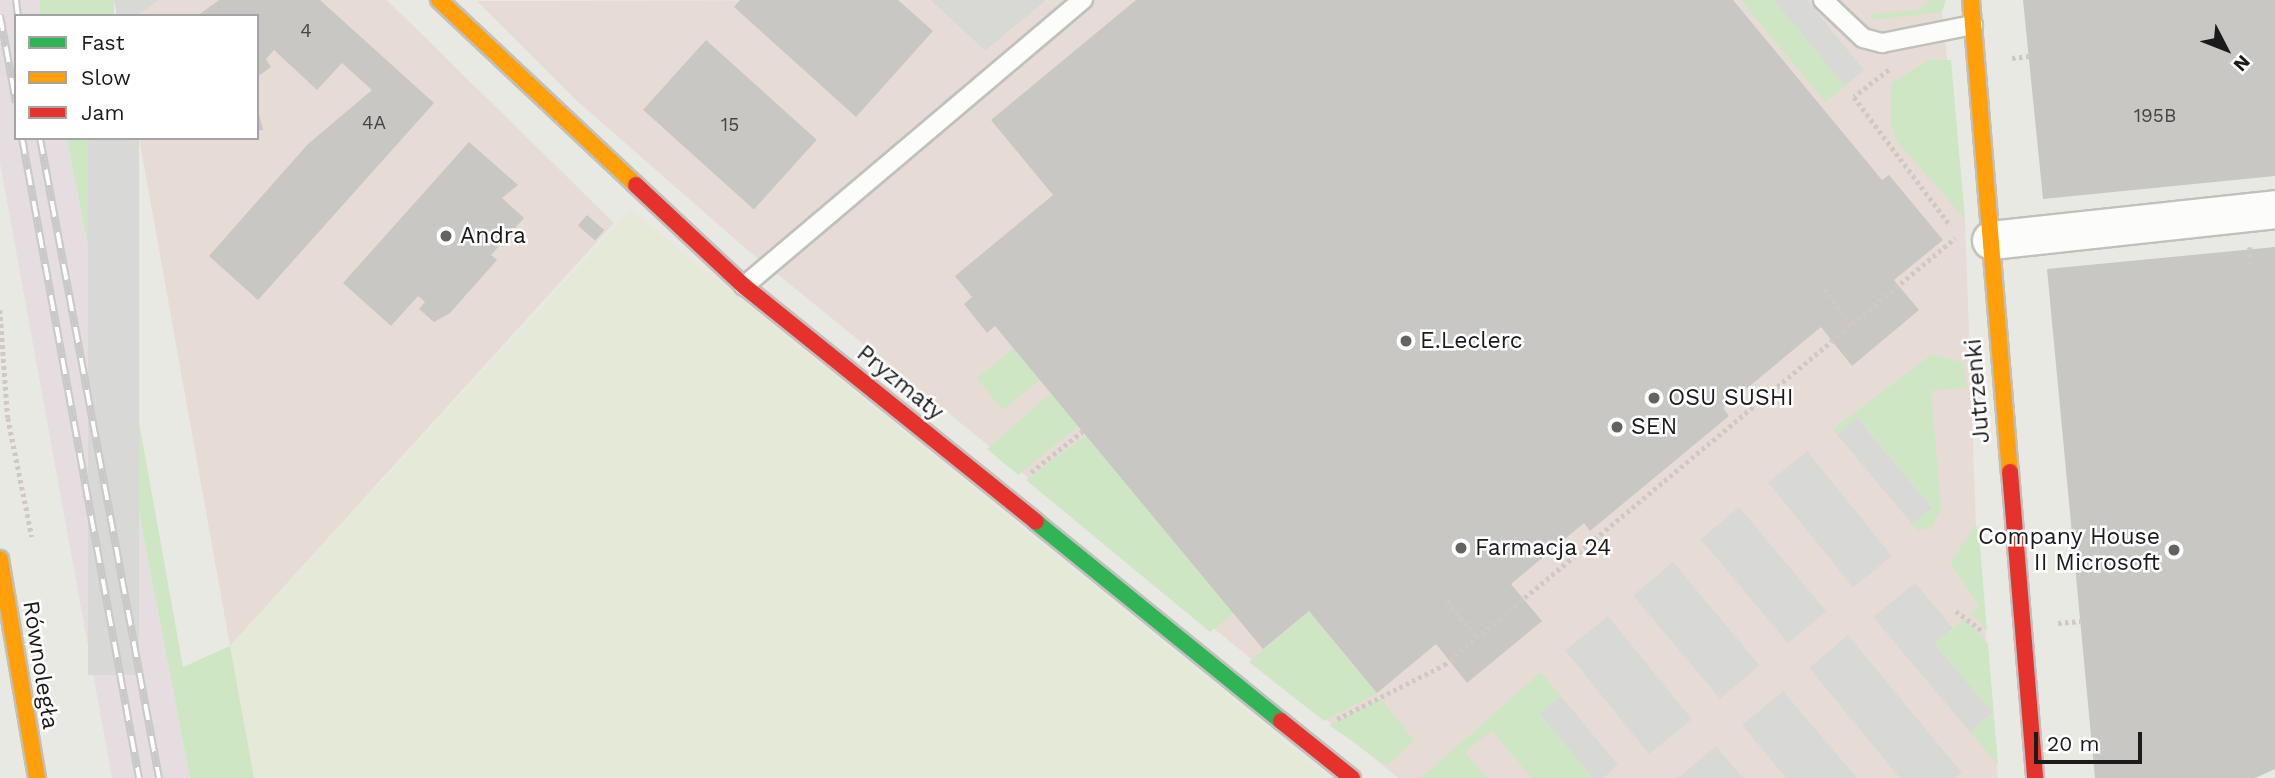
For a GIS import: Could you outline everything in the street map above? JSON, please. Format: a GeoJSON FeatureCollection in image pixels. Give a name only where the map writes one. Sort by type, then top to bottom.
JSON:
{"type":"FeatureCollection","features":[{"type":"Feature","properties":{"kind":"street","name":"Pryzmaty"},"geometry":{"type":"LineString","coordinates":[[439,0],[744,286],[1353,778]]}},
{"type":"Feature","properties":{"kind":"street","name":"Jutrzenki"},"geometry":{"type":"LineString","coordinates":[[1971,0],[1972,234],[2035,778]]}},
{"type":"Feature","properties":{"kind":"street"},"geometry":{"type":"LineString","coordinates":[[1972,234],[2275,209]]}},
{"type":"Feature","properties":{"kind":"street","name":"Równoległa"},"geometry":{"type":"LineString","coordinates":[[0,559],[37,778]]}},
{"type":"Feature","properties":{"kind":"lane"},"geometry":{"type":"LineString","coordinates":[[744,286],[1083,0]]}},
{"type":"Feature","properties":{"kind":"lane"},"geometry":{"type":"LineString","coordinates":[[1823,0],[1863,38],[1882,43],[1973,25]]}},
{"type":"Feature","properties":{"kind":"path"},"geometry":{"type":"LineString","coordinates":[[1323,725],[1444,665],[1852,324],[1972,234],[1854,97]]}},
{"type":"Feature","properties":{"kind":"path"},"geometry":{"type":"LineString","coordinates":[[2250,243],[2251,265]]}},
{"type":"Feature","properties":{"kind":"path"},"geometry":{"type":"LineString","coordinates":[[1824,289],[1852,324]]}},
{"type":"Feature","properties":{"kind":"path"},"geometry":{"type":"LineString","coordinates":[[1023,478],[1083,431]]}},
{"type":"Feature","properties":{"kind":"path"},"geometry":{"type":"LineString","coordinates":[[1447,601],[1477,637]]}},
{"type":"Feature","properties":{"kind":"path"},"geometry":{"type":"LineString","coordinates":[[1956,611],[1992,640]]}},
{"type":"Feature","properties":{"kind":"path"},"geometry":{"type":"LineString","coordinates":[[2053,624],[2080,621]]}},
{"type":"Feature","properties":{"kind":"shaded area"},"geometry":{"type":"Polygon","coordinates":[[[0,0],[40,0],[43,14],[14,14],[14,140],[67,140],[190,778],[112,778],[0,163],[0,0]]]}},
{"type":"Feature","properties":{"kind":"shaded area"},"geometry":{"type":"Polygon","coordinates":[[[114,0],[159,0],[140,14],[117,14],[114,0]]]}},
{"type":"Feature","properties":{"kind":"shaded area"},"geometry":{"type":"Polygon","coordinates":[[[159,0],[387,0],[614,223],[230,646],[139,140],[259,140],[259,14],[140,14],[159,0]]]}},
{"type":"Feature","properties":{"kind":"shaded area"},"geometry":{"type":"Polygon","coordinates":[[[930,0],[1047,0],[985,51],[930,0]]]}},
{"type":"Feature","properties":{"kind":"shaded area"},"geometry":{"type":"Polygon","coordinates":[[[930,0],[985,51],[1047,0],[1946,0],[1942,12],[1965,219],[1976,524],[1998,778],[1398,778],[745,248],[576,100],[477,1],[930,0]]]}},
{"type":"Feature","properties":{"kind":"shaded area"},"geometry":{"type":"Polygon","coordinates":[[[1774,0],[1807,0],[1864,70],[1845,86],[1774,0]]]}},
{"type":"Feature","properties":{"kind":"shaded area"},"geometry":{"type":"Polygon","coordinates":[[[88,140],[139,140],[139,675],[88,675],[88,140]]]}},
{"type":"Feature","properties":{"kind":"shaded area"},"geometry":{"type":"Polygon","coordinates":[[[1857,418],[1932,508],[1912,524],[1837,435],[1857,418]]]}},
{"type":"Feature","properties":{"kind":"shaded area"},"geometry":{"type":"Polygon","coordinates":[[[1807,451],[1892,556],[1853,587],[1768,482],[1807,451]]]}},
{"type":"Feature","properties":{"kind":"shaded area"},"geometry":{"type":"Polygon","coordinates":[[[1739,507],[1826,611],[1788,643],[1701,539],[1739,507]]]}},
{"type":"Feature","properties":{"kind":"shaded area"},"geometry":{"type":"Polygon","coordinates":[[[1673,562],[1760,665],[1720,699],[1633,595],[1673,562]]]}},
{"type":"Feature","properties":{"kind":"shaded area"},"geometry":{"type":"Polygon","coordinates":[[[1915,583],[1953,628],[1934,644],[1992,712],[1970,732],[1873,617],[1915,583]]]}},
{"type":"Feature","properties":{"kind":"shaded area"},"geometry":{"type":"Polygon","coordinates":[[[1608,616],[1692,719],[1649,754],[1565,651],[1608,616]]]}},
{"type":"Feature","properties":{"kind":"shaded area"},"geometry":{"type":"Polygon","coordinates":[[[1848,635],[1962,773],[1956,778],[1900,778],[1809,668],[1848,635]]]}},
{"type":"Feature","properties":{"kind":"shaded area"},"geometry":{"type":"Polygon","coordinates":[[[1783,691],[1857,778],[1786,778],[1742,725],[1783,691]]]}},
{"type":"Feature","properties":{"kind":"shaded area"},"geometry":{"type":"Polygon","coordinates":[[[1561,696],[1618,765],[1603,778],[1593,778],[1540,714],[1561,696]]]}},
{"type":"Feature","properties":{"kind":"shaded area"},"geometry":{"type":"Polygon","coordinates":[[[1716,746],[1743,778],[1678,778],[1716,746]]]}},
{"type":"Feature","properties":{"kind":"green space"},"geometry":{"type":"Polygon","coordinates":[[[40,0],[114,0],[114,14],[40,14],[40,0]]]}},
{"type":"Feature","properties":{"kind":"green space"},"geometry":{"type":"Polygon","coordinates":[[[1741,0],[1774,0],[1845,86],[1825,102],[1741,0]]]}},
{"type":"Feature","properties":{"kind":"green space"},"geometry":{"type":"Polygon","coordinates":[[[1930,0],[1946,0],[1942,12],[1872,20],[1871,14],[1918,10],[1930,0]]]}},
{"type":"Feature","properties":{"kind":"green space"},"geometry":{"type":"Polygon","coordinates":[[[1929,60],[1951,60],[1965,219],[1896,140],[1891,124],[1891,83],[1929,60]]]}},
{"type":"Feature","properties":{"kind":"green space"},"geometry":{"type":"Polygon","coordinates":[[[67,140],[88,140],[183,667],[230,646],[254,778],[190,778],[67,140]]]}},
{"type":"Feature","properties":{"kind":"green space"},"geometry":{"type":"Polygon","coordinates":[[[631,210],[1329,778],[254,778],[230,646],[631,210]]]}},
{"type":"Feature","properties":{"kind":"green space"},"geometry":{"type":"Polygon","coordinates":[[[1014,348],[1040,380],[1002,410],[977,378],[1014,348]]]}},
{"type":"Feature","properties":{"kind":"green space"},"geometry":{"type":"Polygon","coordinates":[[[1932,354],[1963,363],[1967,387],[1931,391],[1941,509],[1932,527],[1918,531],[1912,524],[1932,507],[1858,418],[1837,434],[1833,429],[1932,354]]]}},
{"type":"Feature","properties":{"kind":"green space"},"geometry":{"type":"Polygon","coordinates":[[[1051,393],[1079,426],[1018,475],[987,449],[1051,393]]]}},
{"type":"Feature","properties":{"kind":"green space"},"geometry":{"type":"Polygon","coordinates":[[[1086,435],[1234,613],[1210,632],[1026,480],[1086,435]]]}},
{"type":"Feature","properties":{"kind":"green space"},"geometry":{"type":"Polygon","coordinates":[[[1976,524],[1987,631],[1971,613],[1979,606],[1950,563],[1976,524]]]}},
{"type":"Feature","properties":{"kind":"green space"},"geometry":{"type":"Polygon","coordinates":[[[1309,611],[1377,693],[1324,721],[1249,662],[1309,611]]]}},
{"type":"Feature","properties":{"kind":"green space"},"geometry":{"type":"Polygon","coordinates":[[[1964,619],[1988,643],[1998,765],[1970,732],[1992,713],[1934,643],[1964,619]]]}},
{"type":"Feature","properties":{"kind":"green space"},"geometry":{"type":"Polygon","coordinates":[[[1541,672],[1561,696],[1540,714],[1593,778],[1532,778],[1492,731],[1465,752],[1487,778],[1421,778],[1541,672]]]}},
{"type":"Feature","properties":{"kind":"green space"},"geometry":{"type":"Polygon","coordinates":[[[1381,699],[1414,740],[1387,766],[1329,725],[1381,699]]]}},
{"type":"Feature","properties":{"kind":"building"},"geometry":{"type":"Polygon","coordinates":[[[219,0],[320,0],[434,103],[258,300],[209,256],[308,144],[372,90],[342,63],[317,90],[274,50],[266,59],[271,67],[259,76],[259,14],[200,14],[219,0]]]}},
{"type":"Feature","properties":{"kind":"building"},"geometry":{"type":"Polygon","coordinates":[[[740,0],[898,0],[933,31],[856,117],[734,7],[740,0]]]}},
{"type":"Feature","properties":{"kind":"building","name":"E.Leclerc"},"geometry":{"type":"Polygon","coordinates":[[[1136,0],[1733,0],[1882,180],[1889,175],[1943,240],[1894,280],[1919,310],[1852,366],[1821,327],[1723,408],[1729,416],[1590,531],[1584,523],[1511,584],[1542,621],[1467,683],[1436,644],[1377,693],[1309,611],[1263,649],[995,326],[987,333],[964,304],[972,297],[955,276],[1053,195],[991,120],[1136,0]]]}},
{"type":"Feature","properties":{"kind":"building"},"geometry":{"type":"Polygon","coordinates":[[[2023,0],[2275,0],[2275,176],[2043,199],[2023,0]]]}},
{"type":"Feature","properties":{"kind":"building"},"geometry":{"type":"Polygon","coordinates":[[[706,40],[817,140],[754,210],[643,110],[706,40]]]}},
{"type":"Feature","properties":{"kind":"building"},"geometry":{"type":"Polygon","coordinates":[[[259,114],[263,130],[259,131],[259,114]]]}},
{"type":"Feature","properties":{"kind":"building","name":"Andra"},"geometry":{"type":"Polygon","coordinates":[[[469,142],[518,185],[502,198],[524,218],[491,255],[497,260],[450,313],[434,322],[419,309],[425,302],[418,296],[391,326],[343,283],[469,142]]]}},
{"type":"Feature","properties":{"kind":"building"},"geometry":{"type":"Polygon","coordinates":[[[587,215],[604,230],[595,241],[578,226],[587,215]]]}},
{"type":"Feature","properties":{"kind":"building"},"geometry":{"type":"Polygon","coordinates":[[[2275,247],[2275,769],[2255,778],[2095,778],[2047,269],[2275,247]]]}},
{"type":"Feature","properties":{"kind":"railway"},"geometry":{"type":"LineString","coordinates":[[16,0],[18,14]]}},
{"type":"Feature","properties":{"kind":"railway"},"geometry":{"type":"LineString","coordinates":[[0,15],[14,92]]}},
{"type":"Feature","properties":{"kind":"railway"},"geometry":{"type":"LineString","coordinates":[[22,140],[139,778]]}},
{"type":"Feature","properties":{"kind":"railway"},"geometry":{"type":"LineString","coordinates":[[40,140],[159,778]]}},
{"type":"Feature","properties":{"kind":"traffic: fast"},"geometry":{"type":"LineString","coordinates":[[1036,522],[1281,721]]}},
{"type":"Feature","properties":{"kind":"traffic: slow"},"geometry":{"type":"LineString","coordinates":[[439,0],[636,185]]}},
{"type":"Feature","properties":{"kind":"traffic: slow"},"geometry":{"type":"LineString","coordinates":[[1971,0],[2010,472]]}},
{"type":"Feature","properties":{"kind":"traffic: slow"},"geometry":{"type":"LineString","coordinates":[[0,559],[37,778]]}},
{"type":"Feature","properties":{"kind":"traffic: jam"},"geometry":{"type":"LineString","coordinates":[[636,185],[744,286],[1036,522]]}},
{"type":"Feature","properties":{"kind":"traffic: jam"},"geometry":{"type":"LineString","coordinates":[[2010,472],[2035,778]]}},
{"type":"Feature","properties":{"kind":"traffic: jam"},"geometry":{"type":"LineString","coordinates":[[1281,721],[1352,778]]}},
{"type":"Feature","properties":{"kind":"place","name":"Andra"},"geometry":{"type":"Point","coordinates":[446,236]}},
{"type":"Feature","properties":{"kind":"place","name":"E.Leclerc"},"geometry":{"type":"Point","coordinates":[1406,341]}},
{"type":"Feature","properties":{"kind":"place","name":"OSU SUSHI"},"geometry":{"type":"Point","coordinates":[1654,398]}},
{"type":"Feature","properties":{"kind":"place","name":"SEN"},"geometry":{"type":"Point","coordinates":[1617,427]}},
{"type":"Feature","properties":{"kind":"place","name":"Farmacja 24"},"geometry":{"type":"Point","coordinates":[1461,548]}},
{"type":"Feature","properties":{"kind":"place","name":"Company House II Microsoft"},"geometry":{"type":"Point","coordinates":[2174,550]}}]}
